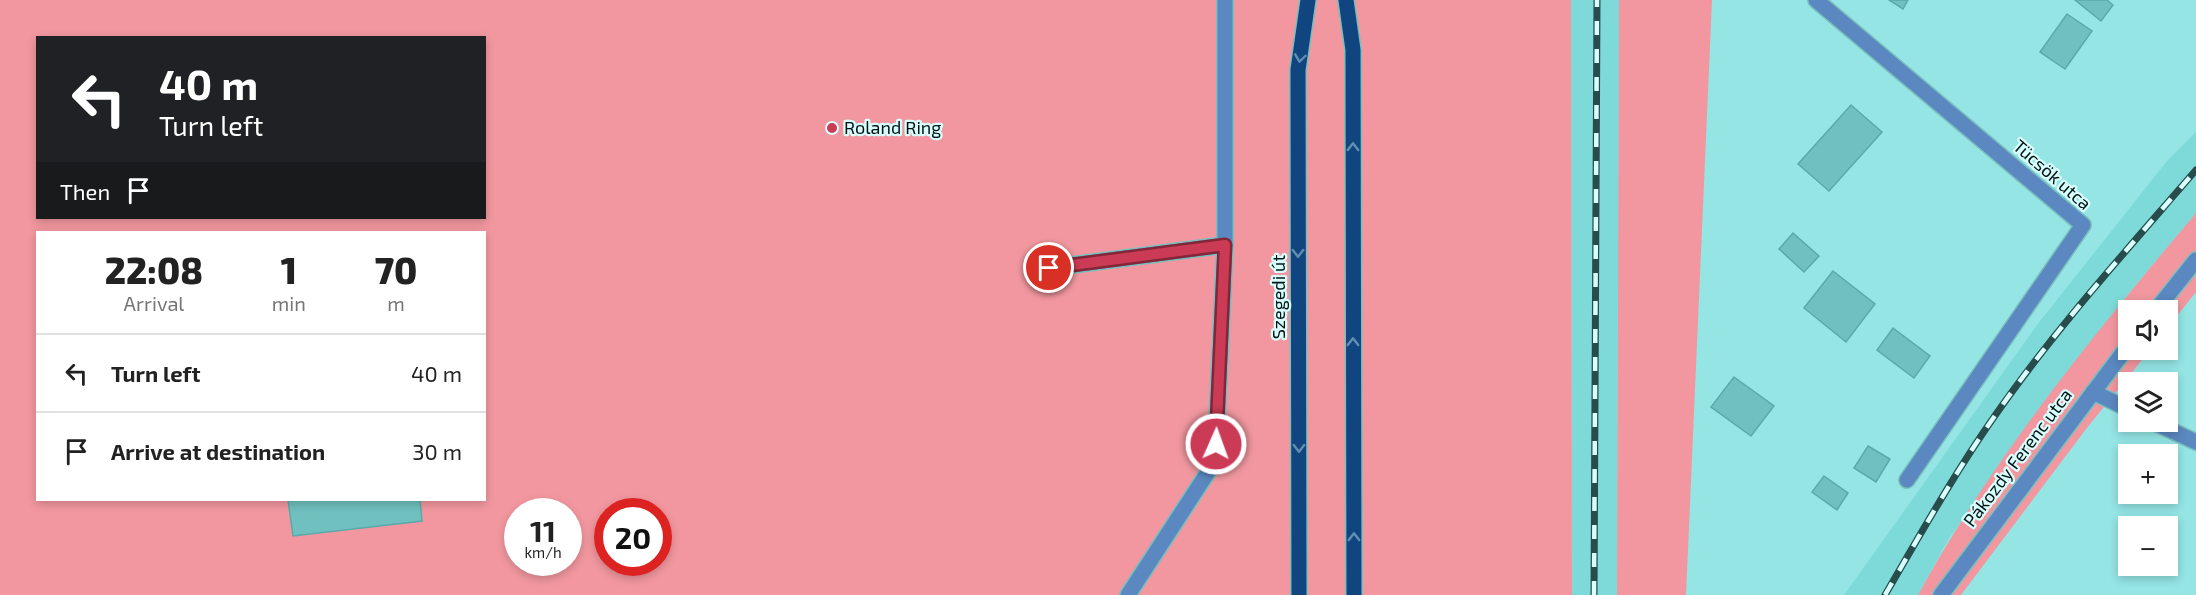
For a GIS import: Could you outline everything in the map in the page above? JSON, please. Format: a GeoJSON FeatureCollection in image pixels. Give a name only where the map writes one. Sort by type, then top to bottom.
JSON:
{"type":"FeatureCollection","features":[{"type":"Feature","properties":{"kind":"main road","name":"Szegedi út"},"geometry":{"type":"LineString","coordinates":[[1299,595],[1298,70],[1308,0]]}},
{"type":"Feature","properties":{"kind":"main road"},"geometry":{"type":"LineString","coordinates":[[1346,0],[1353,50],[1354,595]]}},
{"type":"Feature","properties":{"kind":"street"},"geometry":{"type":"LineString","coordinates":[[1128,595],[1210,469],[1216,444],[1225,245],[1225,0]]}},
{"type":"Feature","properties":{"kind":"street","name":"Tücsök utca"},"geometry":{"type":"LineString","coordinates":[[1816,0],[2083,225],[1907,480]]}},
{"type":"Feature","properties":{"kind":"street"},"geometry":{"type":"LineString","coordinates":[[1049,268],[1225,245]]}},
{"type":"Feature","properties":{"kind":"street"},"geometry":{"type":"LineString","coordinates":[[2164,300],[2196,260]]}},
{"type":"Feature","properties":{"kind":"street","name":"Pákozdy Ferenc utca"},"geometry":{"type":"LineString","coordinates":[[1941,595],[2118,359]]}},
{"type":"Feature","properties":{"kind":"street"},"geometry":{"type":"LineString","coordinates":[[2093,392],[2118,404]]}},
{"type":"Feature","properties":{"kind":"street"},"geometry":{"type":"LineString","coordinates":[[2175,432],[2196,442]]}},
{"type":"Feature","properties":{"kind":"shaded area"},"geometry":{"type":"Polygon","coordinates":[[[0,0],[1571,0],[1572,595],[0,595],[0,0]]]}},
{"type":"Feature","properties":{"kind":"shaded area"},"geometry":{"type":"Polygon","coordinates":[[[1571,0],[1619,0],[1617,595],[1572,595],[1571,0]]]}},
{"type":"Feature","properties":{"kind":"shaded area"},"geometry":{"type":"Polygon","coordinates":[[[1619,0],[1712,0],[1686,595],[1617,595],[1619,0]]]}},
{"type":"Feature","properties":{"kind":"shaded area"},"geometry":{"type":"Polygon","coordinates":[[[2196,132],[2196,213],[2124,300],[2118,300],[2118,307],[2024,431],[1948,540],[1918,595],[1844,595],[2037,325],[2167,161],[2196,132]]]}},
{"type":"Feature","properties":{"kind":"shaded area"},"geometry":{"type":"Polygon","coordinates":[[[2196,213],[2196,292],[2178,314],[2178,300],[2123,300],[2196,213]]]}},
{"type":"Feature","properties":{"kind":"shaded area"},"geometry":{"type":"Polygon","coordinates":[[[2118,306],[2118,360],[2142,360],[2132,372],[2118,372],[2118,390],[1961,595],[1918,595],[1947,544],[2012,445],[2118,306]]]}},
{"type":"Feature","properties":{"kind":"building"},"geometry":{"type":"Polygon","coordinates":[[[1889,0],[1908,0],[1903,9],[1889,0]]]}},
{"type":"Feature","properties":{"kind":"building"},"geometry":{"type":"Polygon","coordinates":[[[2075,0],[2107,0],[2113,5],[2101,21],[2075,0]]]}},
{"type":"Feature","properties":{"kind":"building"},"geometry":{"type":"Polygon","coordinates":[[[2067,14],[2092,31],[2065,69],[2040,52],[2067,14]]]}},
{"type":"Feature","properties":{"kind":"building"},"geometry":{"type":"Polygon","coordinates":[[[1851,105],[1882,132],[1829,191],[1798,164],[1851,105]]]}},
{"type":"Feature","properties":{"kind":"building"},"geometry":{"type":"Polygon","coordinates":[[[1793,233],[1819,256],[1804,272],[1779,249],[1793,233]]]}},
{"type":"Feature","properties":{"kind":"building"},"geometry":{"type":"Polygon","coordinates":[[[1833,271],[1875,304],[1846,342],[1804,308],[1833,271]]]}},
{"type":"Feature","properties":{"kind":"building"},"geometry":{"type":"Polygon","coordinates":[[[1893,328],[1930,356],[1914,378],[1877,350],[1893,328]]]}},
{"type":"Feature","properties":{"kind":"building"},"geometry":{"type":"Polygon","coordinates":[[[1734,377],[1774,406],[1751,436],[1711,407],[1734,377]]]}},
{"type":"Feature","properties":{"kind":"building"},"geometry":{"type":"Polygon","coordinates":[[[1868,446],[1890,459],[1876,482],[1854,468],[1868,446]]]}},
{"type":"Feature","properties":{"kind":"building"},"geometry":{"type":"Polygon","coordinates":[[[1824,476],[1848,493],[1837,510],[1812,492],[1824,476]]]}},
{"type":"Feature","properties":{"kind":"building"},"geometry":{"type":"Polygon","coordinates":[[[288,501],[420,501],[422,521],[293,536],[288,501]]]}},
{"type":"Feature","properties":{"kind":"railway"},"geometry":{"type":"LineString","coordinates":[[1594,595],[1597,0]]}},
{"type":"Feature","properties":{"kind":"railway"},"geometry":{"type":"LineString","coordinates":[[1885,595],[1965,460],[2017,384],[2092,290],[2196,170]]}},
{"type":"Feature","properties":{"kind":"place","name":"Roland Ring"},"geometry":{"type":"Point","coordinates":[832,128]}},
{"type":"Feature","properties":{"kind":"route"},"geometry":{"type":"LineString","coordinates":[[1049,268],[1225,245],[1216,444]]}}]}
